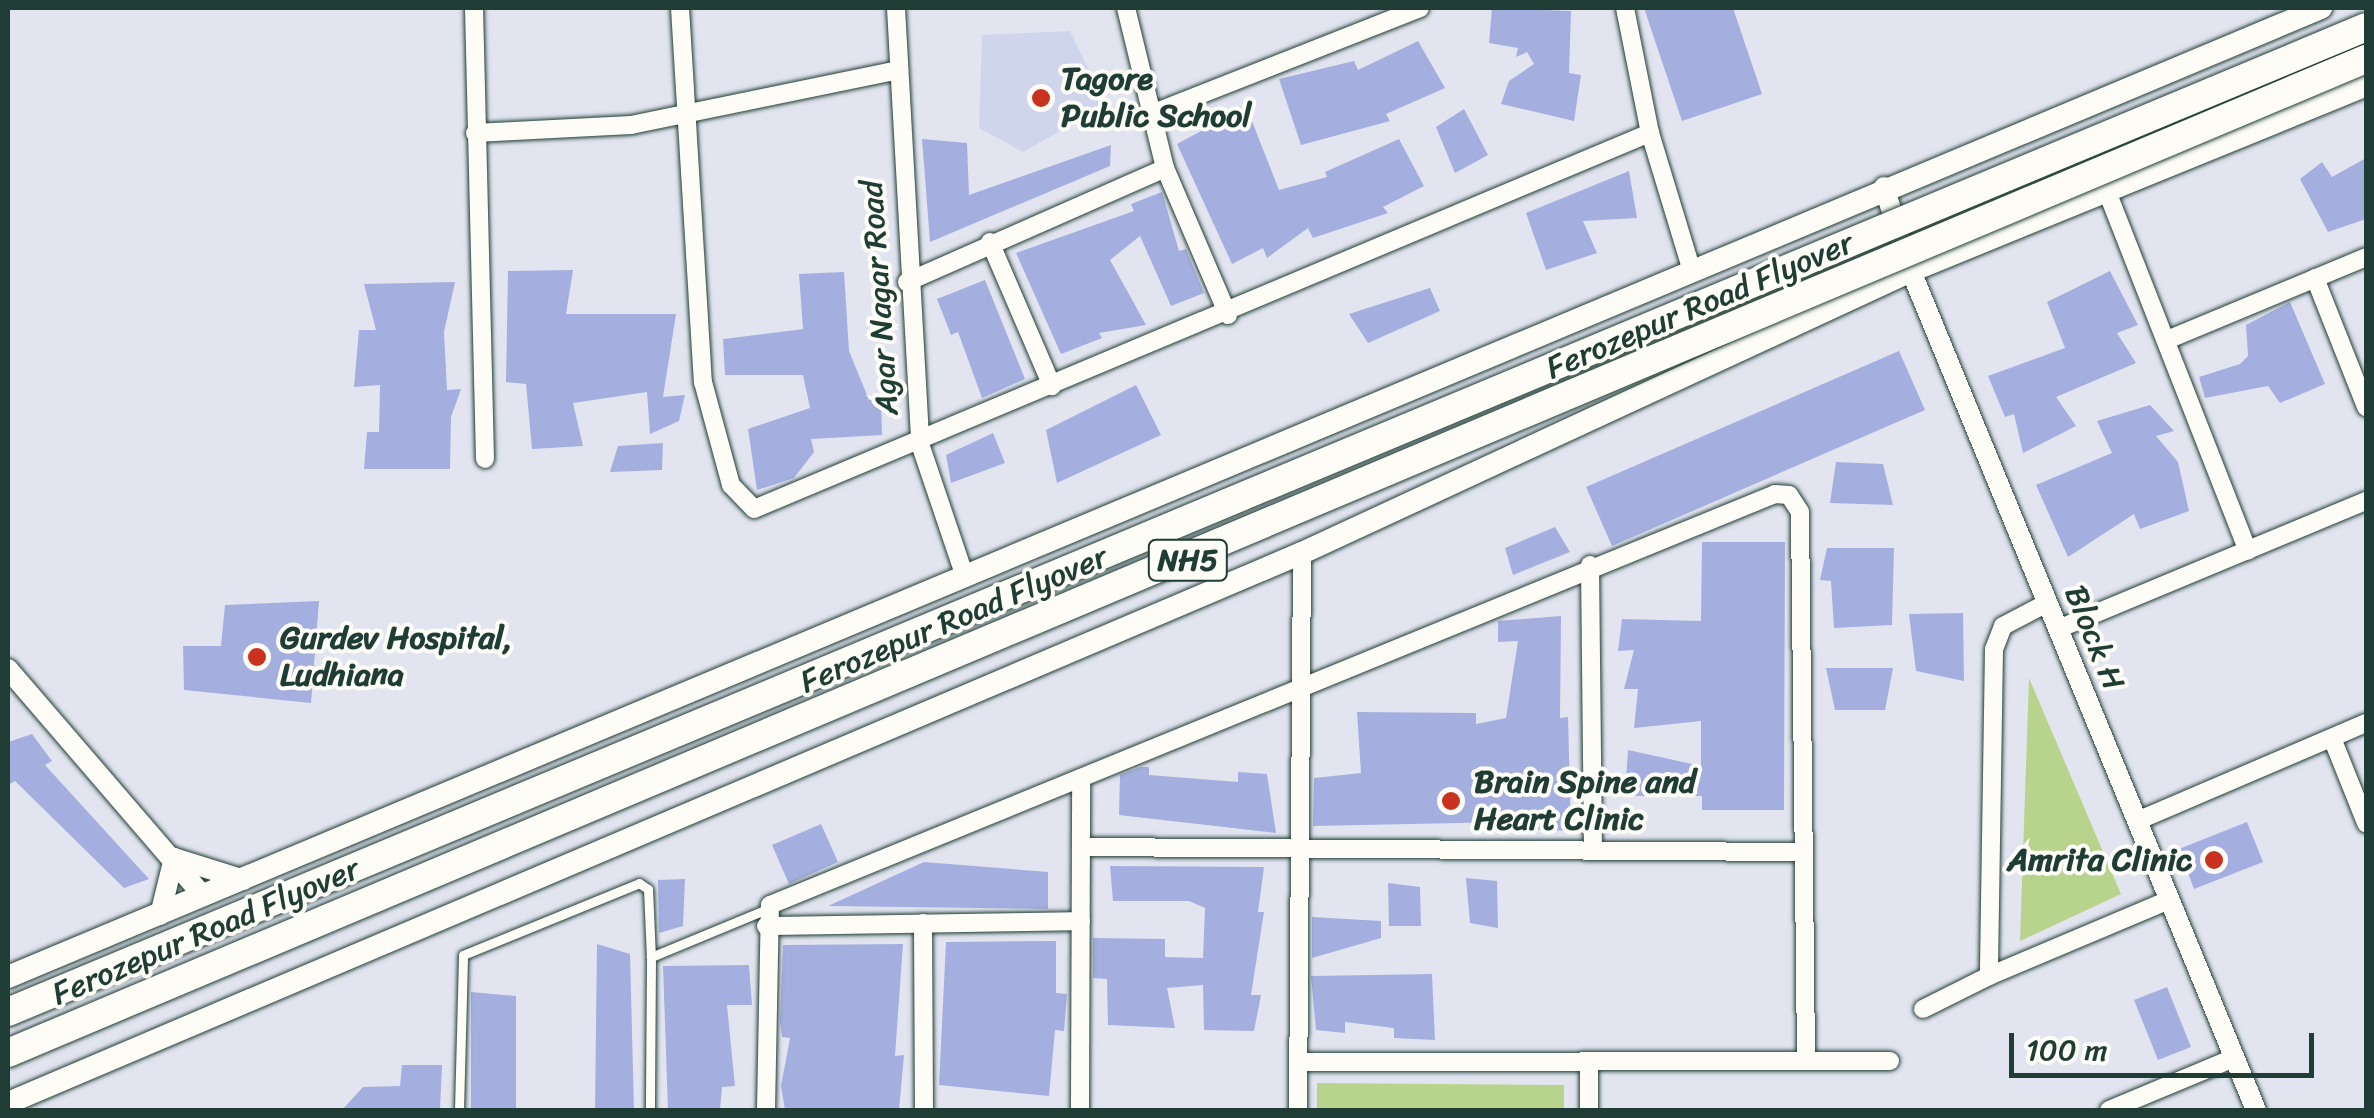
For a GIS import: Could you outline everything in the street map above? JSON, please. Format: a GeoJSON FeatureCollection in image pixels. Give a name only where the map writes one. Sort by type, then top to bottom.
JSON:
{"type":"FeatureCollection","features":[{"type":"Feature","properties":{"kind":"highway","name":"Ferozepur Road Flyover"},"geometry":{"type":"LineString","coordinates":[[8,1012],[2366,27]]}},
{"type":"Feature","properties":{"kind":"highway","name":"Ferozepur Road Flyover"},"geometry":{"type":"LineString","coordinates":[[8,1053],[2366,59]]}},
{"type":"Feature","properties":{"kind":"main road"},"geometry":{"type":"LineString","coordinates":[[8,976],[2316,9]]}},
{"type":"Feature","properties":{"kind":"main road"},"geometry":{"type":"LineString","coordinates":[[8,1102],[1302,553],[1911,272],[2366,86]]}},
{"type":"Feature","properties":{"kind":"street"},"geometry":{"type":"LineString","coordinates":[[474,8],[485,459]]}},
{"type":"Feature","properties":{"kind":"street"},"geometry":{"type":"LineString","coordinates":[[680,8],[683,116],[703,382],[713,431],[742,503],[770,507],[1650,133]]}},
{"type":"Feature","properties":{"kind":"street","name":"Agar Nagar Road"},"geometry":{"type":"LineString","coordinates":[[896,8],[895,71],[920,444],[965,577]]}},
{"type":"Feature","properties":{"kind":"street"},"geometry":{"type":"LineString","coordinates":[[1126,8],[1166,168],[1228,315]]}},
{"type":"Feature","properties":{"kind":"street"},"geometry":{"type":"LineString","coordinates":[[1151,114],[1420,8]]}},
{"type":"Feature","properties":{"kind":"street"},"geometry":{"type":"LineString","coordinates":[[1625,8],[1650,133],[1691,268]]}},
{"type":"Feature","properties":{"kind":"street"},"geometry":{"type":"LineString","coordinates":[[476,133],[580,130],[683,116],[895,71]]}},
{"type":"Feature","properties":{"kind":"street"},"geometry":{"type":"LineString","coordinates":[[907,282],[990,242],[1166,168]]}},
{"type":"Feature","properties":{"kind":"street","name":"Block H"},"geometry":{"type":"LineString","coordinates":[[1884,187],[1911,272],[2256,1110]]}},
{"type":"Feature","properties":{"kind":"street"},"geometry":{"type":"LineString","coordinates":[[2108,194],[2248,550]]}},
{"type":"Feature","properties":{"kind":"street"},"geometry":{"type":"LineString","coordinates":[[990,242],[1052,386]]}},
{"type":"Feature","properties":{"kind":"street"},"geometry":{"type":"LineString","coordinates":[[2167,340],[2366,257]]}},
{"type":"Feature","properties":{"kind":"street"},"geometry":{"type":"LineString","coordinates":[[2315,278],[2366,407]]}},
{"type":"Feature","properties":{"kind":"street"},"geometry":{"type":"LineString","coordinates":[[766,918],[1081,778],[1590,566],[1775,494],[1797,501],[1806,1061]]}},
{"type":"Feature","properties":{"kind":"street"},"geometry":{"type":"LineString","coordinates":[[2058,629],[2366,501]]}},
{"type":"Feature","properties":{"kind":"street"},"geometry":{"type":"LineString","coordinates":[[1298,1110],[1302,553]]}},
{"type":"Feature","properties":{"kind":"street"},"geometry":{"type":"LineString","coordinates":[[1590,566],[1593,850]]}},
{"type":"Feature","properties":{"kind":"street"},"geometry":{"type":"LineString","coordinates":[[1989,976],[1994,649],[2003,626],[2047,603]]}},
{"type":"Feature","properties":{"kind":"street"},"geometry":{"type":"LineString","coordinates":[[8,669],[204,896]]}},
{"type":"Feature","properties":{"kind":"street"},"geometry":{"type":"LineString","coordinates":[[2137,821],[2366,723]]}},
{"type":"Feature","properties":{"kind":"street"},"geometry":{"type":"LineString","coordinates":[[2332,738],[2366,823]]}},
{"type":"Feature","properties":{"kind":"street"},"geometry":{"type":"LineString","coordinates":[[1080,1110],[1081,778]]}},
{"type":"Feature","properties":{"kind":"street"},"geometry":{"type":"LineString","coordinates":[[1081,847],[1802,852]]}},
{"type":"Feature","properties":{"kind":"street"},"geometry":{"type":"LineString","coordinates":[[174,858],[244,880]]}},
{"type":"Feature","properties":{"kind":"street"},"geometry":{"type":"LineString","coordinates":[[160,915],[174,858]]}},
{"type":"Feature","properties":{"kind":"street"},"geometry":{"type":"LineString","coordinates":[[1922,1009],[1989,976],[2169,900]]}},
{"type":"Feature","properties":{"kind":"street"},"geometry":{"type":"LineString","coordinates":[[766,918],[923,923],[1080,920]]}},
{"type":"Feature","properties":{"kind":"street"},"geometry":{"type":"LineString","coordinates":[[766,918],[766,1110]]}},
{"type":"Feature","properties":{"kind":"street"},"geometry":{"type":"LineString","coordinates":[[923,923],[924,1110]]}},
{"type":"Feature","properties":{"kind":"street"},"geometry":{"type":"LineString","coordinates":[[2110,1110],[2234,1058]]}},
{"type":"Feature","properties":{"kind":"street"},"geometry":{"type":"LineString","coordinates":[[1298,1062],[1890,1061]]}},
{"type":"Feature","properties":{"kind":"street"},"geometry":{"type":"LineString","coordinates":[[1589,1062],[1589,1110]]}},
{"type":"Feature","properties":{"kind":"lane"},"geometry":{"type":"LineString","coordinates":[[459,1110],[458,963],[469,948],[639,883],[648,889],[650,1110]]}},
{"type":"Feature","properties":{"kind":"lane"},"geometry":{"type":"LineString","coordinates":[[651,957],[766,918]]}},
{"type":"Feature","properties":{"kind":"shaded area","name":"Tagore Public School"},"geometry":{"type":"Polygon","coordinates":[[[1070,31],[1106,105],[1023,152],[979,128],[982,35],[1070,31]]]}},
{"type":"Feature","properties":{"kind":"green space"},"geometry":{"type":"Polygon","coordinates":[[[2029,678],[2121,894],[2020,941],[2029,678]]]}},
{"type":"Feature","properties":{"kind":"green space"},"geometry":{"type":"Polygon","coordinates":[[[1317,1083],[1564,1085],[1564,1110],[1317,1110],[1317,1083]]]}},
{"type":"Feature","properties":{"kind":"building"},"geometry":{"type":"Polygon","coordinates":[[[1492,8],[1571,11],[1569,73],[1581,75],[1574,121],[1501,104],[1509,81],[1534,64],[1527,52],[1516,57],[1518,48],[1489,43],[1492,8]]]}},
{"type":"Feature","properties":{"kind":"building"},"geometry":{"type":"Polygon","coordinates":[[[1644,8],[1733,8],[1762,94],[1682,121],[1644,8]]]}},
{"type":"Feature","properties":{"kind":"building"},"geometry":{"type":"Polygon","coordinates":[[[1418,41],[1445,88],[1386,114],[1390,121],[1301,145],[1279,79],[1354,61],[1358,70],[1418,41]]]}},
{"type":"Feature","properties":{"kind":"building"},"geometry":{"type":"Polygon","coordinates":[[[1246,106],[1279,190],[1327,177],[1325,172],[1399,139],[1424,186],[1383,207],[1388,213],[1313,238],[1308,228],[1267,258],[1263,248],[1232,264],[1177,144],[1216,123],[1214,116],[1246,106]]]}},
{"type":"Feature","properties":{"kind":"building"},"geometry":{"type":"Polygon","coordinates":[[[1464,109],[1488,155],[1455,173],[1436,127],[1464,109]]]}},
{"type":"Feature","properties":{"kind":"building"},"geometry":{"type":"Polygon","coordinates":[[[922,139],[967,143],[969,195],[1111,145],[1110,166],[930,242],[922,139]]]}},
{"type":"Feature","properties":{"kind":"building"},"geometry":{"type":"Polygon","coordinates":[[[2366,158],[2366,219],[2328,232],[2300,179],[2322,162],[2332,177],[2366,158]]]}},
{"type":"Feature","properties":{"kind":"building"},"geometry":{"type":"Polygon","coordinates":[[[1629,171],[1637,218],[1583,221],[1597,253],[1546,270],[1526,213],[1629,171]]]}},
{"type":"Feature","properties":{"kind":"building"},"geometry":{"type":"Polygon","coordinates":[[[1162,192],[1179,251],[1186,249],[1204,293],[1171,306],[1140,236],[1110,260],[1146,325],[1099,333],[1102,338],[1061,354],[1016,253],[1134,211],[1131,204],[1162,192]]]}},
{"type":"Feature","properties":{"kind":"building"},"geometry":{"type":"Polygon","coordinates":[[[573,270],[566,314],[676,314],[663,397],[685,395],[679,421],[650,434],[647,392],[573,403],[583,446],[532,449],[526,384],[506,382],[508,271],[573,270]]]}},
{"type":"Feature","properties":{"kind":"building"},"geometry":{"type":"Polygon","coordinates":[[[2110,271],[2138,325],[2117,333],[2136,363],[2056,397],[2076,426],[2023,453],[2014,414],[2005,417],[1988,376],[2065,348],[2047,302],[2110,271]]]}},
{"type":"Feature","properties":{"kind":"building"},"geometry":{"type":"Polygon","coordinates":[[[844,272],[849,351],[869,400],[881,399],[882,435],[811,439],[814,452],[794,478],[757,490],[748,429],[810,408],[803,375],[725,375],[723,339],[803,329],[799,274],[844,272]]]}},
{"type":"Feature","properties":{"kind":"building"},"geometry":{"type":"Polygon","coordinates":[[[985,280],[1025,379],[982,398],[958,332],[951,335],[937,299],[985,280]]]}},
{"type":"Feature","properties":{"kind":"building"},"geometry":{"type":"Polygon","coordinates":[[[455,282],[444,332],[447,390],[461,389],[451,417],[450,469],[364,469],[367,432],[379,432],[380,385],[354,387],[359,330],[376,330],[364,284],[455,282]]]}},
{"type":"Feature","properties":{"kind":"building"},"geometry":{"type":"Polygon","coordinates":[[[1430,288],[1440,311],[1368,343],[1349,314],[1430,288]]]}},
{"type":"Feature","properties":{"kind":"building"},"geometry":{"type":"Polygon","coordinates":[[[2290,302],[2325,384],[2280,403],[2268,386],[2205,398],[2199,377],[2240,364],[2248,356],[2246,325],[2290,302]]]}},
{"type":"Feature","properties":{"kind":"building"},"geometry":{"type":"Polygon","coordinates":[[[1899,351],[1925,410],[1612,546],[1586,487],[1899,351]]]}},
{"type":"Feature","properties":{"kind":"building"},"geometry":{"type":"Polygon","coordinates":[[[1136,385],[1161,435],[1057,483],[1046,430],[1136,385]]]}},
{"type":"Feature","properties":{"kind":"building"},"geometry":{"type":"Polygon","coordinates":[[[2150,405],[2174,431],[2156,436],[2178,462],[2189,511],[2140,529],[2134,514],[2068,557],[2036,485],[2112,453],[2097,421],[2150,405]]]}},
{"type":"Feature","properties":{"kind":"building"},"geometry":{"type":"Polygon","coordinates":[[[993,433],[1005,463],[951,483],[946,455],[993,433]]]}},
{"type":"Feature","properties":{"kind":"building"},"geometry":{"type":"Polygon","coordinates":[[[663,443],[662,470],[610,472],[618,446],[663,443]]]}},
{"type":"Feature","properties":{"kind":"building"},"geometry":{"type":"Polygon","coordinates":[[[1836,462],[1883,464],[1893,505],[1830,503],[1836,462]]]}},
{"type":"Feature","properties":{"kind":"building"},"geometry":{"type":"Polygon","coordinates":[[[1555,527],[1570,552],[1513,575],[1505,548],[1555,527]]]}},
{"type":"Feature","properties":{"kind":"building"},"geometry":{"type":"Polygon","coordinates":[[[1702,542],[1785,542],[1784,810],[1702,810],[1702,796],[1625,796],[1628,750],[1701,766],[1701,721],[1634,728],[1638,689],[1624,689],[1634,650],[1618,651],[1622,619],[1701,621],[1702,542]]]}},
{"type":"Feature","properties":{"kind":"building"},"geometry":{"type":"Polygon","coordinates":[[[1827,548],[1894,548],[1892,625],[1834,628],[1831,581],[1820,580],[1827,548]]]}},
{"type":"Feature","properties":{"kind":"building"},"geometry":{"type":"Polygon","coordinates":[[[319,601],[311,703],[184,690],[183,646],[221,646],[225,605],[319,601]]]}},
{"type":"Feature","properties":{"kind":"building"},"geometry":{"type":"Polygon","coordinates":[[[1963,613],[1964,681],[1916,671],[1909,614],[1963,613]]]}},
{"type":"Feature","properties":{"kind":"building"},"geometry":{"type":"Polygon","coordinates":[[[1561,616],[1560,718],[1568,717],[1571,831],[1506,828],[1506,822],[1313,826],[1314,778],[1361,773],[1357,712],[1476,713],[1476,724],[1506,718],[1518,641],[1498,642],[1498,621],[1561,616]]]}},
{"type":"Feature","properties":{"kind":"building"},"geometry":{"type":"Polygon","coordinates":[[[1826,668],[1893,668],[1885,710],[1835,710],[1826,668]]]}},
{"type":"Feature","properties":{"kind":"building"},"geometry":{"type":"Polygon","coordinates":[[[32,734],[52,761],[45,765],[149,879],[124,888],[15,781],[8,785],[8,742],[32,734]]]}},
{"type":"Feature","properties":{"kind":"building"},"geometry":{"type":"Polygon","coordinates":[[[1149,767],[1149,775],[1238,782],[1238,772],[1267,774],[1276,833],[1119,815],[1120,775],[1149,767]]]}},
{"type":"Feature","properties":{"kind":"building"},"geometry":{"type":"Polygon","coordinates":[[[2247,822],[2263,862],[2194,889],[2179,849],[2247,822]]]}},
{"type":"Feature","properties":{"kind":"building"},"geometry":{"type":"Polygon","coordinates":[[[821,824],[838,862],[789,884],[772,845],[821,824]]]}},
{"type":"Feature","properties":{"kind":"building"},"geometry":{"type":"Polygon","coordinates":[[[924,862],[1048,872],[1048,909],[828,906],[924,862]]]}},
{"type":"Feature","properties":{"kind":"building"},"geometry":{"type":"Polygon","coordinates":[[[1110,866],[1264,867],[1258,912],[1264,912],[1251,995],[1261,995],[1254,1031],[1204,1030],[1203,985],[1167,988],[1175,1028],[1108,1025],[1107,979],[1093,978],[1093,938],[1165,939],[1165,957],[1203,958],[1205,908],[1189,901],[1113,901],[1110,866]]]}},
{"type":"Feature","properties":{"kind":"building"},"geometry":{"type":"Polygon","coordinates":[[[1466,878],[1497,881],[1498,928],[1470,923],[1466,878]]]}},
{"type":"Feature","properties":{"kind":"building"},"geometry":{"type":"Polygon","coordinates":[[[685,879],[683,926],[659,933],[658,880],[685,879]]]}},
{"type":"Feature","properties":{"kind":"building"},"geometry":{"type":"Polygon","coordinates":[[[1388,883],[1420,887],[1421,926],[1389,926],[1388,883]]]}},
{"type":"Feature","properties":{"kind":"building"},"geometry":{"type":"Polygon","coordinates":[[[1312,917],[1381,921],[1381,938],[1312,958],[1312,917]]]}},
{"type":"Feature","properties":{"kind":"building"},"geometry":{"type":"Polygon","coordinates":[[[1056,941],[1056,993],[1067,994],[1064,1031],[1055,1030],[1049,1096],[939,1085],[946,942],[1056,941]]]}},
{"type":"Feature","properties":{"kind":"building"},"geometry":{"type":"Polygon","coordinates":[[[597,944],[630,954],[634,1110],[595,1110],[597,944]]]}},
{"type":"Feature","properties":{"kind":"building"},"geometry":{"type":"Polygon","coordinates":[[[903,944],[895,1056],[904,1055],[899,1110],[785,1110],[781,1086],[790,1038],[782,1037],[780,1021],[783,945],[903,944]]]}},
{"type":"Feature","properties":{"kind":"building"},"geometry":{"type":"Polygon","coordinates":[[[749,965],[752,1005],[727,1005],[735,1086],[722,1087],[720,1110],[668,1110],[663,966],[749,965]]]}},
{"type":"Feature","properties":{"kind":"building"},"geometry":{"type":"Polygon","coordinates":[[[1432,974],[1435,1040],[1394,1038],[1394,1028],[1345,1022],[1345,1033],[1316,1030],[1311,976],[1432,974]]]}},
{"type":"Feature","properties":{"kind":"building"},"geometry":{"type":"Polygon","coordinates":[[[2167,987],[2191,1047],[2158,1060],[2134,1000],[2167,987]]]}},
{"type":"Feature","properties":{"kind":"building"},"geometry":{"type":"Polygon","coordinates":[[[471,992],[516,996],[516,1110],[471,1110],[471,992]]]}},
{"type":"Feature","properties":{"kind":"building"},"geometry":{"type":"Polygon","coordinates":[[[402,1065],[442,1065],[440,1110],[342,1110],[363,1087],[400,1086],[402,1065]]]}},
{"type":"Feature","properties":{"kind":"place","name":"Tagore Public School"},"geometry":{"type":"Point","coordinates":[1041,98]}},
{"type":"Feature","properties":{"kind":"place","name":"Gurdev Hospital, Ludhiana"},"geometry":{"type":"Point","coordinates":[257,657]}},
{"type":"Feature","properties":{"kind":"place","name":"Brain Spine and Heart Clinic"},"geometry":{"type":"Point","coordinates":[1451,801]}},
{"type":"Feature","properties":{"kind":"place","name":"Amrita Clinic"},"geometry":{"type":"Point","coordinates":[2214,860]}}]}
